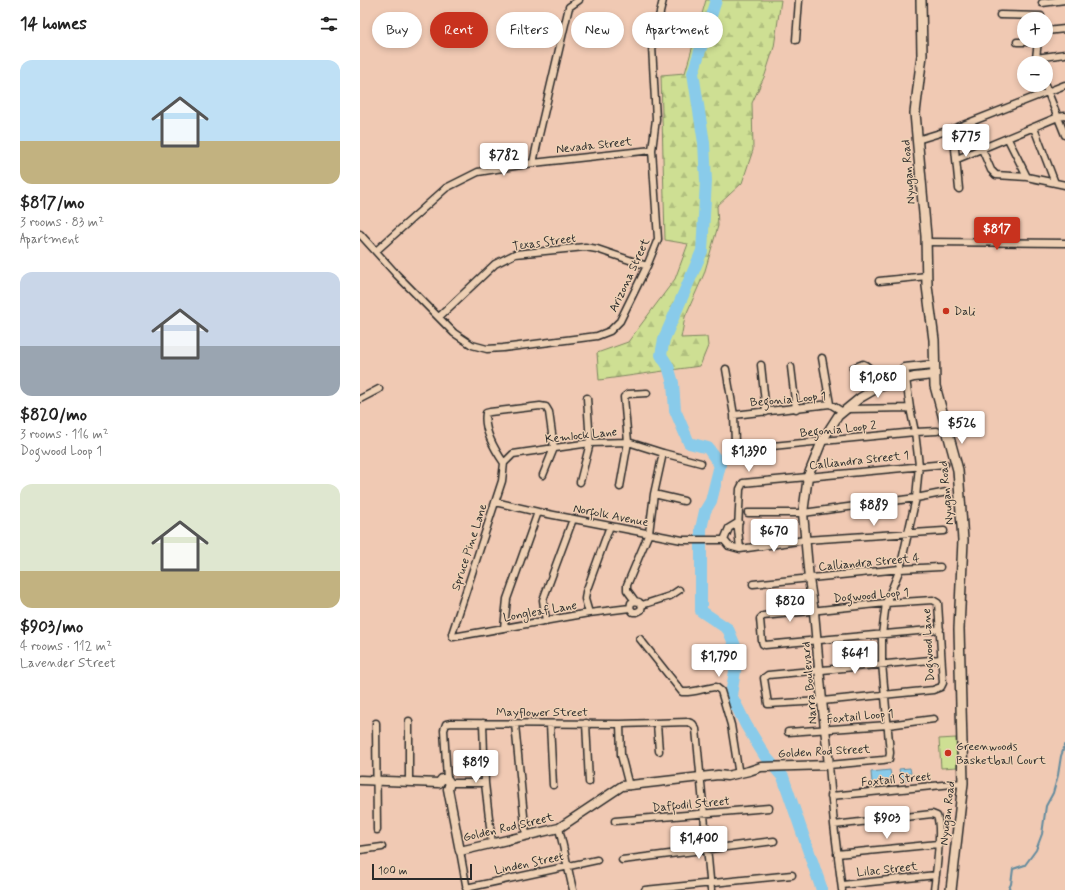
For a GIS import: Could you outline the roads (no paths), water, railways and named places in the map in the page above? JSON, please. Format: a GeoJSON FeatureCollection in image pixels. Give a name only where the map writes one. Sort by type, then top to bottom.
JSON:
{"type":"FeatureCollection","features":[{"type":"Feature","properties":{"kind":"main road","name":"Nyugan Road"},"geometry":{"type":"LineString","coordinates":[[921,0],[922,54],[915,113],[926,242],[930,316],[934,340],[934,375],[935,386],[958,470],[963,540],[959,629],[963,783],[951,890]]}},
{"type":"Feature","properties":{"kind":"street"},"geometry":{"type":"LineString","coordinates":[[533,163],[569,7],[579,0]]}},
{"type":"Feature","properties":{"kind":"street","name":"Arizona Street"},"geometry":{"type":"LineString","coordinates":[[360,234],[454,332],[472,345],[487,349],[597,336],[610,331],[620,321],[647,266],[658,239],[652,150],[656,119],[652,46],[663,0]]}},
{"type":"Feature","properties":{"kind":"street"},"geometry":{"type":"LineString","coordinates":[[796,40],[799,0]]}},
{"type":"Feature","properties":{"kind":"street"},"geometry":{"type":"LineString","coordinates":[[1041,12],[1042,2],[1065,0]]}},
{"type":"Feature","properties":{"kind":"street"},"geometry":{"type":"LineString","coordinates":[[1000,14],[1017,16]]}},
{"type":"Feature","properties":{"kind":"street"},"geometry":{"type":"LineString","coordinates":[[1053,30],[1065,29]]}},
{"type":"Feature","properties":{"kind":"street"},"geometry":{"type":"LineString","coordinates":[[1053,57],[1065,54]]}},
{"type":"Feature","properties":{"kind":"street"},"geometry":{"type":"LineString","coordinates":[[1053,87],[1065,85]]}},
{"type":"Feature","properties":{"kind":"street"},"geometry":{"type":"LineString","coordinates":[[917,140],[953,129],[1037,92]]}},
{"type":"Feature","properties":{"kind":"street"},"geometry":{"type":"LineString","coordinates":[[1048,92],[1062,117],[1065,135]]}},
{"type":"Feature","properties":{"kind":"street"},"geometry":{"type":"LineString","coordinates":[[957,159],[1062,117]]}},
{"type":"Feature","properties":{"kind":"street"},"geometry":{"type":"LineString","coordinates":[[1034,128],[1055,183]]}},
{"type":"Feature","properties":{"kind":"street"},"geometry":{"type":"LineString","coordinates":[[953,129],[959,189]]}},
{"type":"Feature","properties":{"kind":"street"},"geometry":{"type":"LineString","coordinates":[[1008,139],[1027,177]]}},
{"type":"Feature","properties":{"kind":"street"},"geometry":{"type":"LineString","coordinates":[[982,149],[991,170],[996,175],[1027,177],[1065,185]]}},
{"type":"Feature","properties":{"kind":"street","name":"Nevada Street"},"geometry":{"type":"LineString","coordinates":[[376,251],[446,188],[478,172],[533,163],[652,150]]}},
{"type":"Feature","properties":{"kind":"street"},"geometry":{"type":"LineString","coordinates":[[926,242],[1065,243]]}},
{"type":"Feature","properties":{"kind":"street","name":"Texas Street"},"geometry":{"type":"LineString","coordinates":[[439,316],[495,264],[515,254],[585,247],[597,249],[647,266]]}},
{"type":"Feature","properties":{"kind":"street"},"geometry":{"type":"LineString","coordinates":[[879,281],[927,276]]}},
{"type":"Feature","properties":{"kind":"street"},"geometry":{"type":"LineString","coordinates":[[822,358],[830,404]]}},
{"type":"Feature","properties":{"kind":"street"},"geometry":{"type":"LineString","coordinates":[[853,368],[863,364],[868,366],[871,369],[879,387]]}},
{"type":"Feature","properties":{"kind":"street"},"geometry":{"type":"LineString","coordinates":[[760,365],[766,412]]}},
{"type":"Feature","properties":{"kind":"street"},"geometry":{"type":"LineString","coordinates":[[888,725],[882,663],[882,635],[886,603],[900,569],[916,498],[919,465],[904,368],[934,365]]}},
{"type":"Feature","properties":{"kind":"street"},"geometry":{"type":"LineString","coordinates":[[791,367],[796,409]]}},
{"type":"Feature","properties":{"kind":"street"},"geometry":{"type":"LineString","coordinates":[[726,369],[734,415]]}},
{"type":"Feature","properties":{"kind":"street","name":"Narra Boulevard"},"geometry":{"type":"LineString","coordinates":[[842,888],[837,854],[820,669],[802,512],[808,476],[822,441],[838,416],[845,410],[860,398],[879,387],[906,379],[934,375]]}},
{"type":"Feature","properties":{"kind":"street"},"geometry":{"type":"LineString","coordinates":[[360,399],[379,389]]}},
{"type":"Feature","properties":{"kind":"street"},"geometry":{"type":"LineString","coordinates":[[620,487],[628,442],[624,396],[628,394],[647,393]]}},
{"type":"Feature","properties":{"kind":"street"},"geometry":{"type":"LineString","coordinates":[[580,482],[590,443],[587,398]]}},
{"type":"Feature","properties":{"kind":"street","name":"Begonia Loop 1"},"geometry":{"type":"LineString","coordinates":[[734,415],[830,404],[845,410]]}},
{"type":"Feature","properties":{"kind":"street"},"geometry":{"type":"LineString","coordinates":[[504,463],[492,445],[485,418],[486,413],[540,406],[546,408],[549,412],[554,448],[543,475]]}},
{"type":"Feature","properties":{"kind":"street"},"geometry":{"type":"LineString","coordinates":[[845,410],[910,408]]}},
{"type":"Feature","properties":{"kind":"street","name":"Begonia Loop 2"},"geometry":{"type":"LineString","coordinates":[[734,415],[735,443],[740,449],[915,432],[937,432]]}},
{"type":"Feature","properties":{"kind":"street","name":"Kemlock Lane"},"geometry":{"type":"LineString","coordinates":[[504,463],[513,454],[590,443],[628,442],[701,463]]}},
{"type":"Feature","properties":{"kind":"street"},"geometry":{"type":"LineString","coordinates":[[642,605],[635,601],[627,590],[627,586],[649,533],[654,494],[663,453]]}},
{"type":"Feature","properties":{"kind":"street","name":"Spruce Pine Lane"},"geometry":{"type":"LineString","coordinates":[[453,637],[452,634],[502,480],[504,463]]}},
{"type":"Feature","properties":{"kind":"street","name":"Calliandra Street 1"},"geometry":{"type":"LineString","coordinates":[[739,522],[740,490],[743,483],[919,465],[945,464]]}},
{"type":"Feature","properties":{"kind":"street"},"geometry":{"type":"LineString","coordinates":[[748,513],[802,512],[916,498],[947,492]]}},
{"type":"Feature","properties":{"kind":"street"},"geometry":{"type":"LineString","coordinates":[[654,494],[684,501]]}},
{"type":"Feature","properties":{"kind":"street","name":"Norfolk Avenue"},"geometry":{"type":"LineString","coordinates":[[495,502],[538,512],[682,540],[722,540],[729,546],[740,549]]}},
{"type":"Feature","properties":{"kind":"street"},"geometry":{"type":"LineString","coordinates":[[504,628],[507,600],[538,512]]}},
{"type":"Feature","properties":{"kind":"street"},"geometry":{"type":"LineString","coordinates":[[546,621],[543,600],[573,519]]}},
{"type":"Feature","properties":{"kind":"street"},"geometry":{"type":"LineString","coordinates":[[722,540],[729,528],[739,522]]}},
{"type":"Feature","properties":{"kind":"street"},"geometry":{"type":"LineString","coordinates":[[739,522],[738,529],[740,549],[805,540],[944,532]]}},
{"type":"Feature","properties":{"kind":"street"},"geometry":{"type":"LineString","coordinates":[[589,613],[585,599],[586,592],[610,526]]}},
{"type":"Feature","properties":{"kind":"street","name":"Calliandra Street 4"},"geometry":{"type":"LineString","coordinates":[[753,584],[900,569],[940,567]]}},
{"type":"Feature","properties":{"kind":"street"},"geometry":{"type":"LineString","coordinates":[[642,605],[670,596],[679,590]]}},
{"type":"Feature","properties":{"kind":"street","name":"Dogwood Loop 1"},"geometry":{"type":"LineString","coordinates":[[817,641],[765,645],[763,644],[761,617],[886,603],[933,600],[936,602]]}},
{"type":"Feature","properties":{"kind":"street"},"geometry":{"type":"LineString","coordinates":[[635,601],[631,603],[630,608],[633,612],[641,610],[642,605]]}},
{"type":"Feature","properties":{"kind":"street","name":"Dogwood Lane"},"geometry":{"type":"LineString","coordinates":[[885,694],[932,690],[941,687],[944,683],[938,603],[936,602]]}},
{"type":"Feature","properties":{"kind":"street","name":"Longleaf Lane"},"geometry":{"type":"LineString","coordinates":[[453,637],[589,613],[630,608]]}},
{"type":"Feature","properties":{"kind":"street"},"geometry":{"type":"LineString","coordinates":[[817,641],[940,629]]}},
{"type":"Feature","properties":{"kind":"street"},"geometry":{"type":"LineString","coordinates":[[640,639],[682,692],[689,693],[716,687],[721,690],[731,725],[738,769]]}},
{"type":"Feature","properties":{"kind":"street"},"geometry":{"type":"LineString","coordinates":[[885,694],[822,701],[768,704],[764,678],[765,676],[820,669],[941,659]]}},
{"type":"Feature","properties":{"kind":"street","name":"Foxtail Loop 1"},"geometry":{"type":"LineString","coordinates":[[788,732],[888,725],[934,719]]}},
{"type":"Feature","properties":{"kind":"street"},"geometry":{"type":"LineString","coordinates":[[409,721],[409,782]]}},
{"type":"Feature","properties":{"kind":"street","name":"Mayflower Street"},"geometry":{"type":"LineString","coordinates":[[449,784],[444,730],[446,724],[451,723],[657,724],[688,722],[693,724],[696,729],[700,777]]}},
{"type":"Feature","properties":{"kind":"street"},"geometry":{"type":"LineString","coordinates":[[376,723],[378,783],[376,830]]}},
{"type":"Feature","properties":{"kind":"street"},"geometry":{"type":"LineString","coordinates":[[482,723],[485,783],[492,844]]}},
{"type":"Feature","properties":{"kind":"street"},"geometry":{"type":"LineString","coordinates":[[586,723],[589,782]]}},
{"type":"Feature","properties":{"kind":"street"},"geometry":{"type":"LineString","coordinates":[[515,724],[526,836]]}},
{"type":"Feature","properties":{"kind":"street"},"geometry":{"type":"LineString","coordinates":[[550,724],[553,785]]}},
{"type":"Feature","properties":{"kind":"street"},"geometry":{"type":"LineString","coordinates":[[620,724],[621,755],[629,786]]}},
{"type":"Feature","properties":{"kind":"street"},"geometry":{"type":"LineString","coordinates":[[657,724],[659,751]]}},
{"type":"Feature","properties":{"kind":"street","name":"Golden Rod Street"},"geometry":{"type":"LineString","coordinates":[[718,775],[727,771],[748,768],[792,765],[829,765],[889,759],[888,725]]}},
{"type":"Feature","properties":{"kind":"street","name":"Golden Rod Street"},"geometry":{"type":"LineString","coordinates":[[460,851],[559,828],[622,786],[718,775],[727,776],[758,768]]}},
{"type":"Feature","properties":{"kind":"street"},"geometry":{"type":"LineString","coordinates":[[700,777],[705,814],[711,887]]}},
{"type":"Feature","properties":{"kind":"street"},"geometry":{"type":"LineString","coordinates":[[360,780],[378,783]]}},
{"type":"Feature","properties":{"kind":"street"},"geometry":{"type":"LineString","coordinates":[[360,786],[378,783],[439,783],[442,780],[449,784],[485,783]]}},
{"type":"Feature","properties":{"kind":"street","name":"Foxtail Street"},"geometry":{"type":"LineString","coordinates":[[831,796],[963,783]]}},
{"type":"Feature","properties":{"kind":"street"},"geometry":{"type":"LineString","coordinates":[[449,784],[466,889]]}},
{"type":"Feature","properties":{"kind":"street","name":"Daffodil Street"},"geometry":{"type":"LineString","coordinates":[[615,821],[769,808]]}},
{"type":"Feature","properties":{"kind":"street"},"geometry":{"type":"LineString","coordinates":[[834,825],[932,814],[937,816],[939,820],[934,890]]}},
{"type":"Feature","properties":{"kind":"street"},"geometry":{"type":"LineString","coordinates":[[559,828],[573,890]]}},
{"type":"Feature","properties":{"kind":"street"},"geometry":{"type":"LineString","coordinates":[[622,860],[774,841]]}},
{"type":"Feature","properties":{"kind":"street"},"geometry":{"type":"LineString","coordinates":[[837,854],[938,844]]}},
{"type":"Feature","properties":{"kind":"street"},"geometry":{"type":"LineString","coordinates":[[360,850],[382,847]]}},
{"type":"Feature","properties":{"kind":"street","name":"Linden Street"},"geometry":{"type":"LineString","coordinates":[[466,889],[597,860]]}},
{"type":"Feature","properties":{"kind":"street"},"geometry":{"type":"LineString","coordinates":[[645,890],[711,887],[792,875]]}},
{"type":"Feature","properties":{"kind":"street","name":"Lilac Street"},"geometry":{"type":"LineString","coordinates":[[842,888],[936,876]]}},
{"type":"Feature","properties":{"kind":"water"},"geometry":{"type":"Polygon","coordinates":[[[910,768],[911,773],[906,774],[907,781],[901,781],[899,769],[910,768]]]}},
{"type":"Feature","properties":{"kind":"water"},"geometry":{"type":"Polygon","coordinates":[[[890,770],[892,781],[872,783],[871,772],[890,770]]]}},
{"type":"Feature","properties":{"kind":"waterway"},"geometry":{"type":"LineString","coordinates":[[716,0],[693,73],[704,143],[706,181],[702,251],[664,339],[661,355],[668,366],[673,383],[675,410],[689,443],[708,448],[720,465],[711,501],[705,511],[701,529],[701,611],[728,629],[738,653],[731,695],[746,725],[765,756],[783,777],[822,890]]}},
{"type":"Feature","properties":{"kind":"waterway"},"geometry":{"type":"LineString","coordinates":[[1008,890],[1011,884],[1013,869],[1025,865],[1036,850],[1042,834],[1046,806],[1053,793],[1061,756],[1065,745]]}},
{"type":"Feature","properties":{"kind":"place","name":"Dali"},"geometry":{"type":"Point","coordinates":[946,311]}},
{"type":"Feature","properties":{"kind":"place","name":"Greenwoods Basketball Court"},"geometry":{"type":"Point","coordinates":[948,753]}}]}
